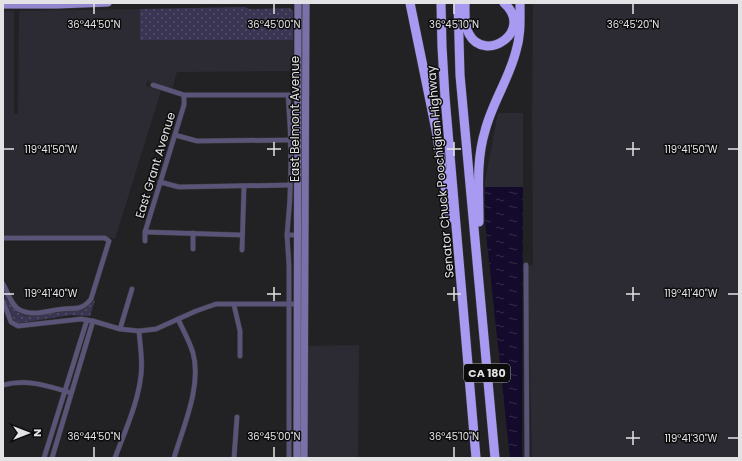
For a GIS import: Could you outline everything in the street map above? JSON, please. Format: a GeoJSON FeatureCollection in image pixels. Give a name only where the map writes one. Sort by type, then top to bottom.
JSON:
{"type":"FeatureCollection","features":[{"type":"Feature","properties":{"kind":"highway"},"geometry":{"type":"LineString","coordinates":[[410,3],[436,130],[462,290]]}},
{"type":"Feature","properties":{"kind":"highway","name":"Senator Chuck Poochigian Highway"},"geometry":{"type":"LineString","coordinates":[[441,3],[443,73],[476,458]]}},
{"type":"Feature","properties":{"kind":"highway","name":"CA 180"},"geometry":{"type":"LineString","coordinates":[[458,3],[460,67],[495,458]]}},
{"type":"Feature","properties":{"kind":"highway"},"geometry":{"type":"LineString","coordinates":[[464,3],[466,26],[469,35],[482,45],[492,46],[504,41],[510,35],[513,28],[514,17],[510,9],[504,3]]}},
{"type":"Feature","properties":{"kind":"highway"},"geometry":{"type":"LineString","coordinates":[[479,288],[480,156],[487,122],[516,51],[520,27],[520,3]]}},
{"type":"Feature","properties":{"kind":"main road"},"geometry":{"type":"LineString","coordinates":[[3,5],[108,3]]}},
{"type":"Feature","properties":{"kind":"street","name":"East Belmont Avenue"},"geometry":{"type":"LineString","coordinates":[[298,3],[297,94],[301,234],[304,458]]}},
{"type":"Feature","properties":{"kind":"street","name":"East Belmont Avenue"},"geometry":{"type":"LineString","coordinates":[[297,458],[297,304],[301,234],[306,3]]}},
{"type":"Feature","properties":{"kind":"street"},"geometry":{"type":"LineString","coordinates":[[153,85],[184,95],[297,94]]}},
{"type":"Feature","properties":{"kind":"street","name":"East Grant Avenue"},"geometry":{"type":"LineString","coordinates":[[145,241],[145,232],[184,105],[184,95]]}},
{"type":"Feature","properties":{"kind":"street"},"geometry":{"type":"LineString","coordinates":[[288,95],[290,140],[290,185],[287,235],[289,265],[289,458]]}},
{"type":"Feature","properties":{"kind":"street"},"geometry":{"type":"LineString","coordinates":[[175,135],[197,141],[290,140]]}},
{"type":"Feature","properties":{"kind":"street"},"geometry":{"type":"LineString","coordinates":[[160,182],[179,187],[290,185]]}},
{"type":"Feature","properties":{"kind":"street"},"geometry":{"type":"LineString","coordinates":[[242,250],[244,186]]}},
{"type":"Feature","properties":{"kind":"street"},"geometry":{"type":"LineString","coordinates":[[145,232],[242,235]]}},
{"type":"Feature","properties":{"kind":"street"},"geometry":{"type":"LineString","coordinates":[[193,233],[193,249]]}},
{"type":"Feature","properties":{"kind":"street"},"geometry":{"type":"LineString","coordinates":[[287,235],[301,234]]}},
{"type":"Feature","properties":{"kind":"street"},"geometry":{"type":"LineString","coordinates":[[3,238],[105,238],[108,241],[91,299],[84,306],[34,314],[24,312],[18,310],[14,306],[3,284]]}},
{"type":"Feature","properties":{"kind":"street"},"geometry":{"type":"LineString","coordinates":[[526,265],[527,458]]}},
{"type":"Feature","properties":{"kind":"street"},"geometry":{"type":"LineString","coordinates":[[120,329],[132,290]]}},
{"type":"Feature","properties":{"kind":"street"},"geometry":{"type":"LineString","coordinates":[[3,301],[11,322],[18,326],[67,320],[87,320],[120,329],[139,332],[156,329],[211,305],[297,304]]}},
{"type":"Feature","properties":{"kind":"street"},"geometry":{"type":"LineString","coordinates":[[234,305],[240,331],[240,356]]}},
{"type":"Feature","properties":{"kind":"street"},"geometry":{"type":"LineString","coordinates":[[174,458],[194,392],[195,369],[193,353],[178,319]]}},
{"type":"Feature","properties":{"kind":"street"},"geometry":{"type":"LineString","coordinates":[[44,458],[87,320]]}},
{"type":"Feature","properties":{"kind":"street"},"geometry":{"type":"LineString","coordinates":[[52,458],[93,321]]}},
{"type":"Feature","properties":{"kind":"street"},"geometry":{"type":"LineString","coordinates":[[115,458],[136,399],[139,386],[142,364],[139,332]]}},
{"type":"Feature","properties":{"kind":"street"},"geometry":{"type":"LineString","coordinates":[[3,385],[11,383],[40,383],[72,393]]}},
{"type":"Feature","properties":{"kind":"street"},"geometry":{"type":"LineString","coordinates":[[234,458],[237,417]]}},
{"type":"Feature","properties":{"kind":"shaded area"},"geometry":{"type":"Polygon","coordinates":[[[533,3],[739,3],[739,458],[532,458],[528,266],[533,265],[533,3]]]}},
{"type":"Feature","properties":{"kind":"shaded area"},"geometry":{"type":"Polygon","coordinates":[[[245,7],[250,9],[290,8],[293,11],[293,40],[140,40],[140,9],[245,7]]]}},
{"type":"Feature","properties":{"kind":"shaded area"},"geometry":{"type":"Polygon","coordinates":[[[140,9],[140,40],[293,40],[293,71],[177,72],[172,89],[147,81],[146,86],[161,91],[115,239],[105,236],[3,235],[3,11],[14,12],[14,114],[18,114],[19,12],[140,9]]]}},
{"type":"Feature","properties":{"kind":"shaded area"},"geometry":{"type":"Polygon","coordinates":[[[498,113],[523,113],[523,187],[485,187],[498,113]]]}},
{"type":"Feature","properties":{"kind":"shaded area"},"geometry":{"type":"Polygon","coordinates":[[[3,288],[15,310],[28,316],[85,309],[95,300],[90,316],[71,315],[20,323],[15,321],[12,317],[5,299],[3,288]]]}},
{"type":"Feature","properties":{"kind":"shaded area"},"geometry":{"type":"Polygon","coordinates":[[[359,345],[358,458],[308,458],[308,346],[359,345]]]}},
{"type":"Feature","properties":{"kind":"water"},"geometry":{"type":"Polygon","coordinates":[[[485,187],[523,187],[522,458],[510,458],[487,243],[485,187]]]}}]}
